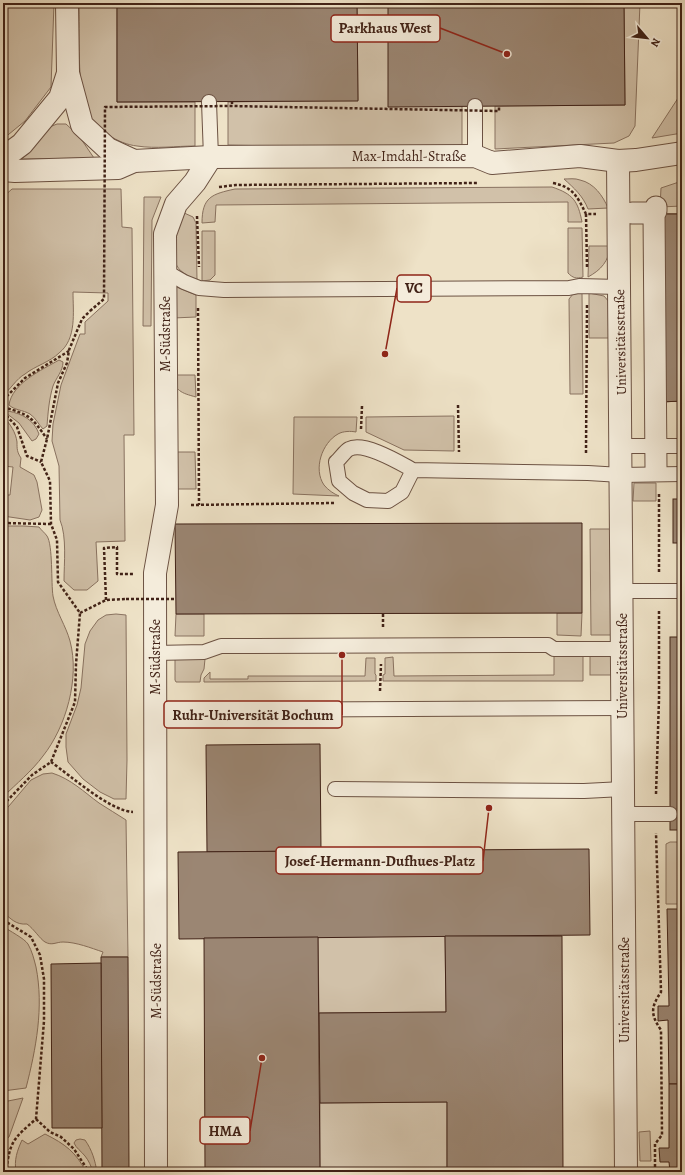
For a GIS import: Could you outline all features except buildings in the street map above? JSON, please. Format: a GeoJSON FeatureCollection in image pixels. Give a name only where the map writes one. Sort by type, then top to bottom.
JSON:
{"type":"FeatureCollection","features":[{"type":"Feature","properties":{"kind":"street","name":"Max-Imdahl-Straße"},"geometry":{"type":"LineString","coordinates":[[67,3],[68,73],[82,125],[108,150],[134,161]]}},
{"type":"Feature","properties":{"kind":"street","name":"Max-Imdahl-Straße"},"geometry":{"type":"LineString","coordinates":[[3,158],[22,144],[60,98],[68,73]]}},
{"type":"Feature","properties":{"kind":"street","name":"Max-Imdahl-Straße"},"geometry":{"type":"LineString","coordinates":[[3,170],[15,171],[118,168],[134,161],[211,157],[475,156],[492,163],[580,156],[618,161],[636,160],[682,153]]}},
{"type":"Feature","properties":{"kind":"street","name":"M-Südstraße"},"geometry":{"type":"LineString","coordinates":[[156,1172],[155,573],[167,505],[165,234],[176,204],[195,182],[211,157]]}},
{"type":"Feature","properties":{"kind":"street","name":"Universitätsstraße"},"geometry":{"type":"LineString","coordinates":[[618,161],[626,213],[619,287],[626,1172]]}},
{"type":"Feature","properties":{"kind":"street"},"geometry":{"type":"LineString","coordinates":[[626,213],[655,210],[656,468]]}},
{"type":"Feature","properties":{"kind":"lane"},"geometry":{"type":"LineString","coordinates":[[209,102],[211,157]]}},
{"type":"Feature","properties":{"kind":"lane"},"geometry":{"type":"LineString","coordinates":[[475,106],[475,156]]}},
{"type":"Feature","properties":{"kind":"lane"},"geometry":{"type":"LineString","coordinates":[[165,271],[184,282],[200,288],[232,290],[568,288],[587,286],[619,287]]}},
{"type":"Feature","properties":{"kind":"lane"},"geometry":{"type":"LineString","coordinates":[[621,446],[682,446]]}},
{"type":"Feature","properties":{"kind":"lane"},"geometry":{"type":"LineString","coordinates":[[413,470],[402,492],[388,501],[367,500],[353,494],[339,481],[336,462],[349,449],[362,447],[388,457],[413,470],[588,473],[621,475],[682,474]]}},
{"type":"Feature","properties":{"kind":"lane"},"geometry":{"type":"LineString","coordinates":[[621,592],[682,591]]}},
{"type":"Feature","properties":{"kind":"lane"},"geometry":{"type":"LineString","coordinates":[[155,653],[204,652],[221,646],[548,645],[554,649],[622,649]]}},
{"type":"Feature","properties":{"kind":"lane"},"geometry":{"type":"LineString","coordinates":[[218,710],[622,708]]}},
{"type":"Feature","properties":{"kind":"lane"},"geometry":{"type":"LineString","coordinates":[[336,788],[576,791],[623,789]]}},
{"type":"Feature","properties":{"kind":"lane"},"geometry":{"type":"LineString","coordinates":[[623,814],[670,814]]}},
{"type":"Feature","properties":{"kind":"path"},"geometry":{"type":"LineString","coordinates":[[3,805],[32,775],[51,762],[75,702],[80,613],[58,582],[57,540],[51,524],[50,481],[41,462],[58,383],[67,363],[69,350],[82,319],[104,299],[104,107],[232,106],[499,112],[499,106]]}},
{"type":"Feature","properties":{"kind":"path"},"geometry":{"type":"LineString","coordinates":[[212,191],[219,187],[236,185],[486,183]]}},
{"type":"Feature","properties":{"kind":"path"},"geometry":{"type":"LineString","coordinates":[[553,183],[564,186],[574,192],[586,214],[586,457]]}},
{"type":"Feature","properties":{"kind":"path"},"geometry":{"type":"LineString","coordinates":[[178,202],[196,211],[198,219],[200,288],[198,296],[199,505]]}},
{"type":"Feature","properties":{"kind":"path"},"geometry":{"type":"LineString","coordinates":[[586,214],[626,213]]}},
{"type":"Feature","properties":{"kind":"path"},"geometry":{"type":"LineString","coordinates":[[3,400],[25,378],[69,350]]}},
{"type":"Feature","properties":{"kind":"path"},"geometry":{"type":"LineString","coordinates":[[458,405],[459,471]]}},
{"type":"Feature","properties":{"kind":"path"},"geometry":{"type":"LineString","coordinates":[[362,406],[362,447]]}},
{"type":"Feature","properties":{"kind":"path"},"geometry":{"type":"LineString","coordinates":[[3,407],[28,415],[34,420],[47,439]]}},
{"type":"Feature","properties":{"kind":"path"},"geometry":{"type":"LineString","coordinates":[[3,412],[17,426],[27,456],[41,462]]}},
{"type":"Feature","properties":{"kind":"path"},"geometry":{"type":"LineString","coordinates":[[167,505],[340,502]]}},
{"type":"Feature","properties":{"kind":"path"},"geometry":{"type":"LineString","coordinates":[[3,523],[51,524]]}},
{"type":"Feature","properties":{"kind":"path"},"geometry":{"type":"LineString","coordinates":[[106,600],[104,548],[117,547],[117,569]]}},
{"type":"Feature","properties":{"kind":"path"},"geometry":{"type":"LineString","coordinates":[[80,613],[106,600],[176,599]]}},
{"type":"Feature","properties":{"kind":"path"},"geometry":{"type":"LineString","coordinates":[[51,762],[103,800],[126,812],[155,813]]}},
{"type":"Feature","properties":{"kind":"path"},"geometry":{"type":"LineString","coordinates":[[3,920],[31,937],[40,955],[44,979],[44,1021],[36,1119],[15,1137],[8,1151],[6,1172]]}},
{"type":"Feature","properties":{"kind":"path"},"geometry":{"type":"LineString","coordinates":[[36,1119],[50,1132],[60,1137],[74,1148],[89,1172]]}},
{"type":"Feature","properties":{"kind":"path"},"geometry":{"type":"LineString","coordinates":[[3,1144],[8,1151]]}},
{"type":"Feature","properties":{"kind":"shaded area"},"geometry":{"type":"Polygon","coordinates":[[[3,3],[54,3],[51,87],[25,121],[3,139],[3,3]]]}},
{"type":"Feature","properties":{"kind":"shaded area"},"geometry":{"type":"Polygon","coordinates":[[[79,3],[117,3],[117,102],[195,102],[195,146],[144,147],[130,145],[109,135],[92,119],[84,103],[80,75],[79,3]]]}},
{"type":"Feature","properties":{"kind":"shaded area"},"geometry":{"type":"Polygon","coordinates":[[[357,3],[388,3],[462,106],[462,150],[228,145],[228,102],[358,100],[357,3]]]}},
{"type":"Feature","properties":{"kind":"shaded area"},"geometry":{"type":"Polygon","coordinates":[[[624,3],[640,3],[635,126],[629,136],[614,143],[495,149],[495,106],[625,105],[624,3]]]}},
{"type":"Feature","properties":{"kind":"shaded area"},"geometry":{"type":"Polygon","coordinates":[[[682,92],[682,133],[652,138],[682,92]]]}},
{"type":"Feature","properties":{"kind":"shaded area"},"geometry":{"type":"Polygon","coordinates":[[[57,124],[66,124],[79,136],[94,158],[22,159],[47,128],[57,124]]]}},
{"type":"Feature","properties":{"kind":"shaded area"},"geometry":{"type":"Polygon","coordinates":[[[564,179],[578,179],[590,184],[601,195],[608,208],[588,209],[581,196],[564,179]]]}},
{"type":"Feature","properties":{"kind":"shaded area"},"geometry":{"type":"Polygon","coordinates":[[[682,181],[682,206],[660,207],[661,188],[682,181]]]}},
{"type":"Feature","properties":{"kind":"shaded area"},"geometry":{"type":"Polygon","coordinates":[[[552,187],[565,192],[573,199],[579,209],[582,222],[568,222],[568,202],[216,205],[215,222],[202,223],[202,214],[206,202],[214,195],[235,189],[552,187]]]}},
{"type":"Feature","properties":{"kind":"shaded area"},"geometry":{"type":"Polygon","coordinates":[[[12,189],[121,189],[122,227],[132,228],[134,435],[124,435],[125,541],[96,542],[98,581],[87,590],[74,590],[64,581],[64,534],[60,520],[59,466],[52,441],[53,424],[61,385],[80,334],[85,334],[85,322],[108,301],[108,293],[73,292],[73,325],[69,340],[65,347],[51,359],[22,376],[3,395],[3,197],[12,189]]]}},
{"type":"Feature","properties":{"kind":"shaded area"},"geometry":{"type":"Polygon","coordinates":[[[144,197],[161,197],[152,220],[151,326],[143,326],[144,197]]]}},
{"type":"Feature","properties":{"kind":"shaded area"},"geometry":{"type":"Polygon","coordinates":[[[182,212],[193,217],[196,223],[197,280],[181,271],[175,260],[173,246],[174,239],[182,212]]]}},
{"type":"Feature","properties":{"kind":"shaded area"},"geometry":{"type":"Polygon","coordinates":[[[568,228],[582,228],[583,277],[575,278],[568,273],[568,228]]]}},
{"type":"Feature","properties":{"kind":"shaded area"},"geometry":{"type":"Polygon","coordinates":[[[202,231],[215,231],[215,275],[210,280],[202,281],[202,231]]]}},
{"type":"Feature","properties":{"kind":"shaded area"},"geometry":{"type":"Polygon","coordinates":[[[589,246],[610,246],[608,256],[604,264],[588,277],[589,246]]]}},
{"type":"Feature","properties":{"kind":"shaded area"},"geometry":{"type":"Polygon","coordinates":[[[172,285],[196,295],[196,317],[173,318],[172,285]]]}},
{"type":"Feature","properties":{"kind":"shaded area"},"geometry":{"type":"Polygon","coordinates":[[[582,293],[583,394],[570,394],[569,299],[573,294],[582,293]]]}},
{"type":"Feature","properties":{"kind":"shaded area"},"geometry":{"type":"Polygon","coordinates":[[[589,293],[604,296],[610,303],[610,338],[589,338],[589,293]]]}},
{"type":"Feature","properties":{"kind":"shaded area"},"geometry":{"type":"Polygon","coordinates":[[[59,360],[63,362],[63,365],[53,386],[47,426],[43,429],[30,414],[9,405],[11,397],[22,384],[36,373],[59,360]]]}},
{"type":"Feature","properties":{"kind":"shaded area"},"geometry":{"type":"Polygon","coordinates":[[[172,375],[195,375],[196,397],[186,394],[177,388],[172,375]]]}},
{"type":"Feature","properties":{"kind":"shaded area"},"geometry":{"type":"Polygon","coordinates":[[[8,411],[23,416],[31,421],[39,434],[36,439],[32,441],[19,423],[6,413],[8,411]]]}},
{"type":"Feature","properties":{"kind":"shaded area"},"geometry":{"type":"Polygon","coordinates":[[[454,416],[454,451],[404,450],[366,432],[366,417],[454,416]]]}},
{"type":"Feature","properties":{"kind":"shaded area"},"geometry":{"type":"Polygon","coordinates":[[[3,417],[6,419],[14,432],[21,458],[20,467],[34,475],[37,482],[42,510],[39,517],[30,520],[3,516],[3,495],[10,495],[13,467],[3,466],[3,417]]]}},
{"type":"Feature","properties":{"kind":"shaded area"},"geometry":{"type":"Polygon","coordinates":[[[294,417],[357,417],[356,432],[342,432],[332,438],[324,450],[319,464],[319,472],[324,485],[327,489],[339,496],[293,494],[294,417]]]}},
{"type":"Feature","properties":{"kind":"shaded area"},"geometry":{"type":"Polygon","coordinates":[[[174,452],[195,452],[196,489],[174,489],[174,452]]]}},
{"type":"Feature","properties":{"kind":"shaded area"},"geometry":{"type":"Polygon","coordinates":[[[634,483],[656,483],[656,501],[633,501],[634,483]]]}},
{"type":"Feature","properties":{"kind":"shaded area"},"geometry":{"type":"Polygon","coordinates":[[[3,526],[39,527],[47,536],[51,556],[53,596],[56,608],[70,641],[73,655],[73,670],[69,702],[58,731],[51,744],[34,767],[3,797],[3,526]]]}},
{"type":"Feature","properties":{"kind":"shaded area"},"geometry":{"type":"Polygon","coordinates":[[[590,529],[611,529],[612,635],[591,635],[590,529]]]}},
{"type":"Feature","properties":{"kind":"shaded area"},"geometry":{"type":"Polygon","coordinates":[[[557,613],[582,613],[581,636],[557,635],[557,613]]]}},
{"type":"Feature","properties":{"kind":"shaded area"},"geometry":{"type":"Polygon","coordinates":[[[176,614],[204,614],[204,636],[175,636],[176,614]]]}},
{"type":"Feature","properties":{"kind":"shaded area"},"geometry":{"type":"Polygon","coordinates":[[[106,615],[126,615],[126,799],[114,799],[100,792],[83,779],[68,762],[66,747],[66,734],[77,705],[81,688],[85,644],[90,631],[98,620],[106,615]]]}},
{"type":"Feature","properties":{"kind":"shaded area"},"geometry":{"type":"Polygon","coordinates":[[[554,656],[583,656],[583,681],[383,681],[383,675],[385,674],[385,658],[393,657],[394,676],[554,675],[554,656]]]}},
{"type":"Feature","properties":{"kind":"shaded area"},"geometry":{"type":"Polygon","coordinates":[[[590,656],[612,656],[612,675],[590,675],[590,656]]]}},
{"type":"Feature","properties":{"kind":"shaded area"},"geometry":{"type":"Polygon","coordinates":[[[175,658],[205,659],[200,682],[176,682],[175,658]]]}},
{"type":"Feature","properties":{"kind":"shaded area"},"geometry":{"type":"Polygon","coordinates":[[[366,658],[375,658],[376,681],[204,682],[204,678],[210,672],[210,679],[248,679],[248,676],[365,676],[366,658]]]}},
{"type":"Feature","properties":{"kind":"shaded area"},"geometry":{"type":"Polygon","coordinates":[[[52,773],[71,782],[99,803],[126,820],[128,957],[101,957],[103,952],[78,944],[68,942],[52,944],[47,943],[43,941],[27,924],[11,919],[3,912],[3,858],[5,858],[7,848],[3,846],[3,813],[31,780],[43,774],[52,773]]]}},
{"type":"Feature","properties":{"kind":"shaded area"},"geometry":{"type":"Polygon","coordinates":[[[670,842],[682,842],[682,904],[666,904],[666,844],[670,842]]]}},
{"type":"Feature","properties":{"kind":"shaded area"},"geometry":{"type":"Polygon","coordinates":[[[3,926],[23,939],[28,944],[33,955],[38,982],[39,1013],[36,1043],[26,1088],[3,1091],[3,926]]]}},
{"type":"Feature","properties":{"kind":"shaded area"},"geometry":{"type":"Polygon","coordinates":[[[445,936],[446,1012],[319,1013],[318,937],[445,936]]]}},
{"type":"Feature","properties":{"kind":"shaded area"},"geometry":{"type":"Polygon","coordinates":[[[23,1098],[9,1137],[6,1139],[3,1133],[3,1102],[23,1098]]]}},
{"type":"Feature","properties":{"kind":"shaded area"},"geometry":{"type":"Polygon","coordinates":[[[447,1102],[447,1172],[320,1172],[320,1103],[447,1102]]]}},
{"type":"Feature","properties":{"kind":"shaded area"},"geometry":{"type":"Polygon","coordinates":[[[650,1131],[651,1161],[640,1161],[639,1132],[650,1131]]]}},
{"type":"Feature","properties":{"kind":"shaded area"},"geometry":{"type":"Polygon","coordinates":[[[45,1134],[69,1149],[78,1159],[86,1172],[16,1172],[16,1156],[22,1140],[28,1144],[45,1134]]]}},
{"type":"Feature","properties":{"kind":"shaded area"},"geometry":{"type":"Polygon","coordinates":[[[76,1140],[85,1140],[90,1148],[97,1172],[93,1172],[86,1158],[75,1145],[74,1143],[76,1140]]]}},
{"type":"Feature","properties":{"kind":"place","name":"Parkhaus West"},"geometry":{"type":"Point","coordinates":[507,54]}},
{"type":"Feature","properties":{"kind":"place","name":"VC"},"geometry":{"type":"Point","coordinates":[385,354]}},
{"type":"Feature","properties":{"kind":"place","name":"Ruhr-Universität Bochum"},"geometry":{"type":"Point","coordinates":[342,655]}},
{"type":"Feature","properties":{"kind":"place","name":"Josef-Hermann-Dufhues-Platz"},"geometry":{"type":"Point","coordinates":[489,808]}},
{"type":"Feature","properties":{"kind":"place","name":"HMA"},"geometry":{"type":"Point","coordinates":[262,1058]}}]}
